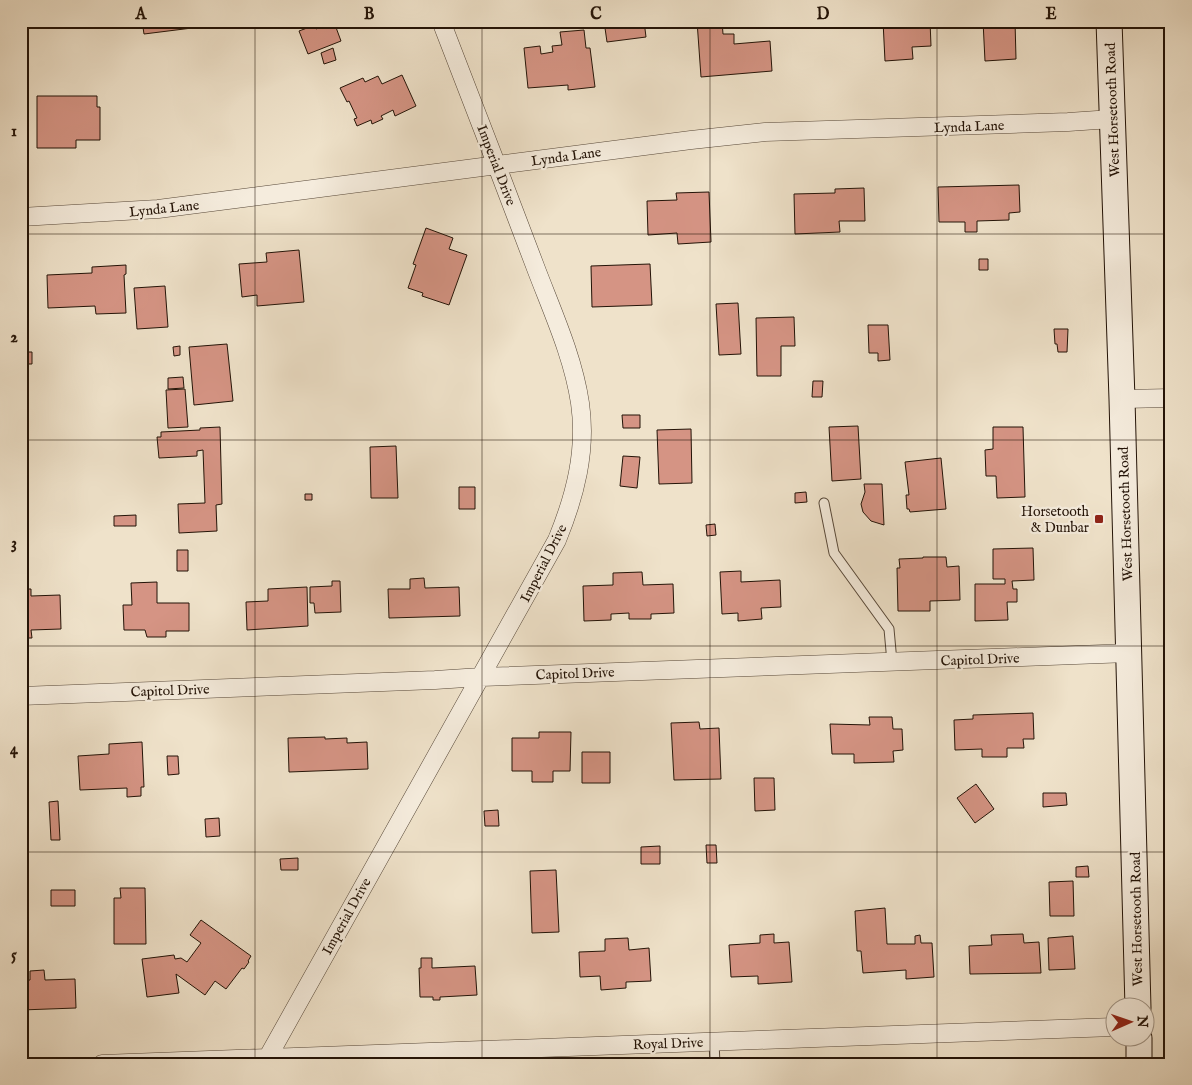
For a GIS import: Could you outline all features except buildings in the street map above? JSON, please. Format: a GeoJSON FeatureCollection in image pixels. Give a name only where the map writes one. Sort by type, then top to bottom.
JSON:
{"type":"FeatureCollection","features":[{"type":"Feature","properties":{"kind":"main road","name":"West Horsetooth Road"},"geometry":{"type":"LineString","coordinates":[[1109,21],[1122,399],[1138,998]]}},
{"type":"Feature","properties":{"kind":"main road"},"geometry":{"type":"LineString","coordinates":[[1139,1048],[1139,1064]]}},
{"type":"Feature","properties":{"kind":"street","name":"Imperial Drive"},"geometry":{"type":"LineString","coordinates":[[265,1061],[557,540],[570,508],[578,475],[582,437],[580,403],[571,362],[441,21]]}},
{"type":"Feature","properties":{"kind":"street","name":"Lynda Lane"},"geometry":{"type":"LineString","coordinates":[[21,217],[158,210],[765,132],[1059,123],[1112,119]]}},
{"type":"Feature","properties":{"kind":"street"},"geometry":{"type":"LineString","coordinates":[[1122,399],[1171,398]]}},
{"type":"Feature","properties":{"kind":"street","name":"Capitol Drive"},"geometry":{"type":"LineString","coordinates":[[21,696],[1129,653]]}},
{"type":"Feature","properties":{"kind":"street","name":"Royal Drive"},"geometry":{"type":"LineString","coordinates":[[102,1064],[265,1061],[714,1042],[1104,1028]]}},
{"type":"Feature","properties":{"kind":"lane"},"geometry":{"type":"LineString","coordinates":[[824,502],[834,553],[889,629],[892,662]]}},
{"type":"Feature","properties":{"kind":"lane"},"geometry":{"type":"LineString","coordinates":[[714,1042],[715,1064]]}},
{"type":"Feature","properties":{"kind":"place","name":"Horsetooth & Dunbar"},"geometry":{"type":"Point","coordinates":[1099,519]}}]}
